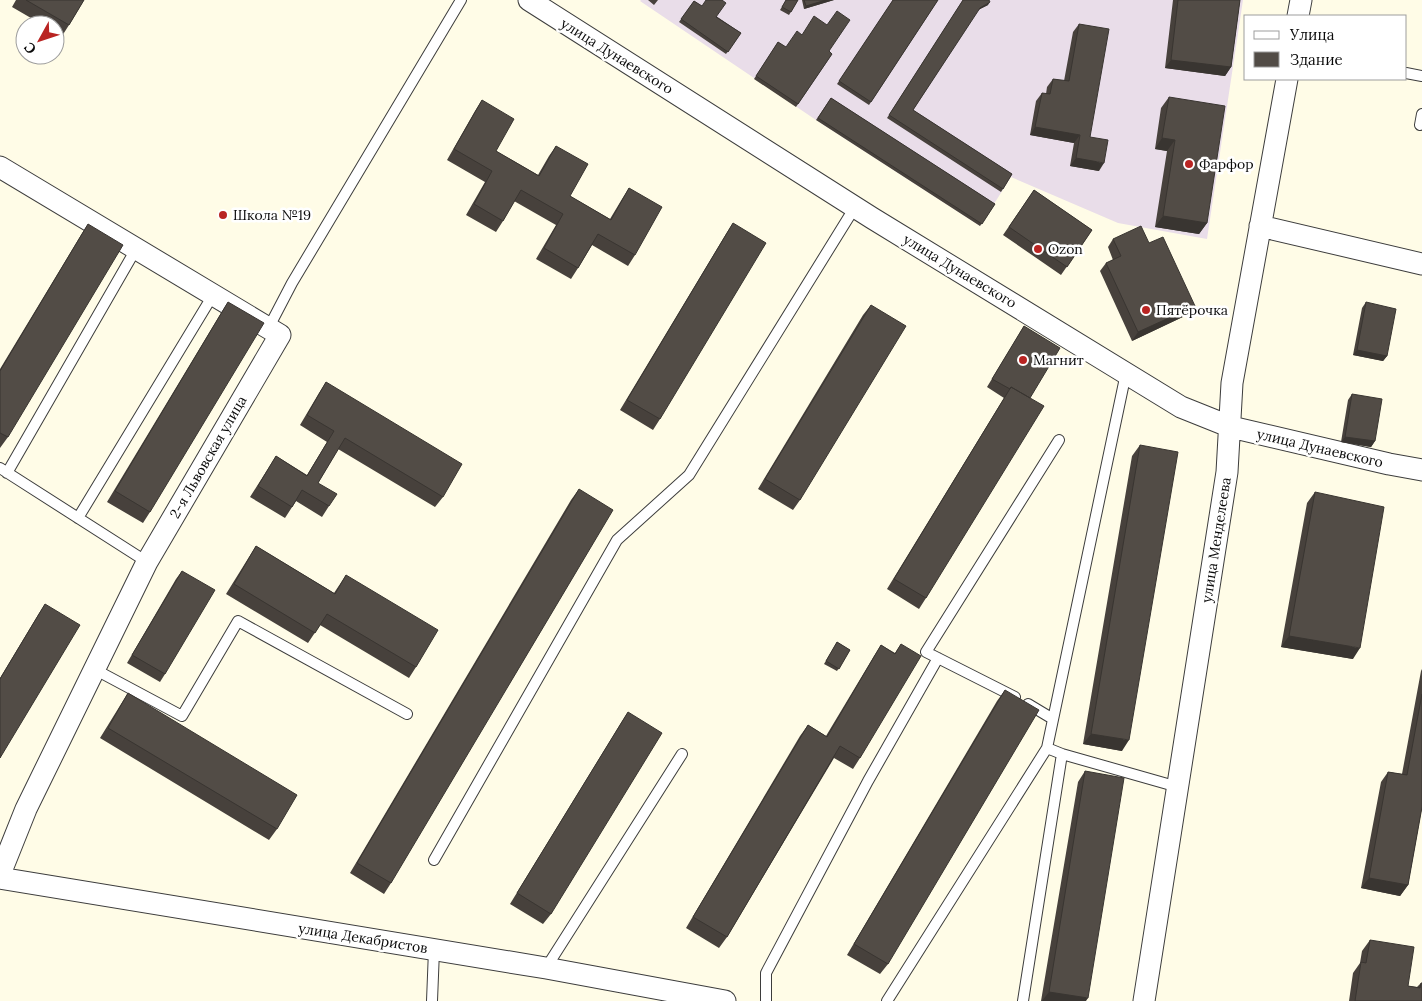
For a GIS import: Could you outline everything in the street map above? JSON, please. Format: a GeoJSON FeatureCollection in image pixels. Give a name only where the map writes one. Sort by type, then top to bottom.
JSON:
{"type":"FeatureCollection","features":[{"type":"Feature","properties":{"kind":"street","name":"улица Дунаевского"},"geometry":{"type":"LineString","coordinates":[[529,0],[855,207],[1181,407],[1230,427],[1422,470]]}},
{"type":"Feature","properties":{"kind":"street"},"geometry":{"type":"LineString","coordinates":[[1298,15],[1301,0]]}},
{"type":"Feature","properties":{"kind":"street","name":"улица Менделеева"},"geometry":{"type":"LineString","coordinates":[[1144,1001],[1227,472],[1232,383],[1287,80]]}},
{"type":"Feature","properties":{"kind":"street"},"geometry":{"type":"LineString","coordinates":[[0,167],[268,329]]}},
{"type":"Feature","properties":{"kind":"street"},"geometry":{"type":"LineString","coordinates":[[1260,226],[1422,264]]}},
{"type":"Feature","properties":{"kind":"street","name":"2-я Львовская улица"},"geometry":{"type":"LineString","coordinates":[[0,876],[26,808],[147,562],[280,336],[268,329]]}},
{"type":"Feature","properties":{"kind":"street","name":"улица Декабристов"},"geometry":{"type":"LineString","coordinates":[[0,876],[546,968],[725,1001]]}},
{"type":"Feature","properties":{"kind":"lane"},"geometry":{"type":"LineString","coordinates":[[268,329],[292,283],[461,0]]}},
{"type":"Feature","properties":{"kind":"lane"},"geometry":{"type":"LineString","coordinates":[[1407,72],[1422,76]]}},
{"type":"Feature","properties":{"kind":"lane"},"geometry":{"type":"LineString","coordinates":[[1420,126],[1422,114]]}},
{"type":"Feature","properties":{"kind":"lane"},"geometry":{"type":"LineString","coordinates":[[434,860],[617,540],[689,475],[855,207]]}},
{"type":"Feature","properties":{"kind":"lane"},"geometry":{"type":"LineString","coordinates":[[136,249],[3,470],[147,562]]}},
{"type":"Feature","properties":{"kind":"lane"},"geometry":{"type":"LineString","coordinates":[[78,518],[213,295]]}},
{"type":"Feature","properties":{"kind":"lane"},"geometry":{"type":"LineString","coordinates":[[887,1001],[1047,748],[1126,373]]}},
{"type":"Feature","properties":{"kind":"lane"},"geometry":{"type":"LineString","coordinates":[[1053,719],[1027,703],[926,652],[1059,440]]}},
{"type":"Feature","properties":{"kind":"lane"},"geometry":{"type":"LineString","coordinates":[[94,669],[182,716],[238,621],[407,714]]}},
{"type":"Feature","properties":{"kind":"lane"},"geometry":{"type":"LineString","coordinates":[[766,1001],[766,974],[868,781],[938,658]]}},
{"type":"Feature","properties":{"kind":"lane"},"geometry":{"type":"LineString","coordinates":[[1047,748],[1178,787]]}},
{"type":"Feature","properties":{"kind":"lane"},"geometry":{"type":"LineString","coordinates":[[546,968],[682,754]]}},
{"type":"Feature","properties":{"kind":"lane"},"geometry":{"type":"LineString","coordinates":[[1023,1001],[1062,754]]}},
{"type":"Feature","properties":{"kind":"lane"},"geometry":{"type":"LineString","coordinates":[[432,1001],[434,950]]}},
{"type":"Feature","properties":{"kind":"shaded area"},"geometry":{"type":"Polygon","coordinates":[[[641,0],[1243,0],[1207,239],[1118,223],[1011,177],[980,226],[816,120],[641,0]]]}},
{"type":"Feature","properties":{"kind":"building"},"geometry":{"type":"Polygon","coordinates":[[[26,0],[84,0],[69,25],[65,23],[65,15],[52,15],[26,0]]]}},
{"type":"Feature","properties":{"kind":"building"},"geometry":{"type":"Polygon","coordinates":[[[706,0],[722,0],[726,3],[716,17],[741,33],[728,52],[681,19],[694,1],[702,6],[706,0]]]}},
{"type":"Feature","properties":{"kind":"building"},"geometry":{"type":"Polygon","coordinates":[[[786,0],[798,0],[791,12],[782,7],[786,0]]]}},
{"type":"Feature","properties":{"kind":"building"},"geometry":{"type":"Polygon","coordinates":[[[804,0],[826,0],[806,6],[804,0]]]}},
{"type":"Feature","properties":{"kind":"building"},"geometry":{"type":"Polygon","coordinates":[[[893,0],[938,0],[871,102],[839,81],[893,0]]]}},
{"type":"Feature","properties":{"kind":"building"},"geometry":{"type":"Polygon","coordinates":[[[963,0],[989,0],[990,2],[980,8],[913,110],[1012,174],[1003,189],[889,115],[963,0]]]}},
{"type":"Feature","properties":{"kind":"building"},"geometry":{"type":"Polygon","coordinates":[[[1178,0],[1240,0],[1231,67],[1171,60],[1178,0]]]}},
{"type":"Feature","properties":{"kind":"building"},"geometry":{"type":"Polygon","coordinates":[[[837,11],[850,20],[829,51],[832,54],[798,104],[756,76],[778,42],[786,47],[797,31],[802,35],[814,16],[827,25],[837,11]]]}},
{"type":"Feature","properties":{"kind":"building"},"geometry":{"type":"Polygon","coordinates":[[[1079,24],[1109,29],[1090,137],[1108,140],[1104,163],[1076,158],[1080,135],[1035,127],[1042,93],[1050,94],[1053,79],[1069,81],[1079,24]]]}},
{"type":"Feature","properties":{"kind":"building"},"geometry":{"type":"Polygon","coordinates":[[[1169,97],[1225,106],[1207,223],[1163,216],[1175,140],[1162,138],[1169,97]]]}},
{"type":"Feature","properties":{"kind":"building"},"geometry":{"type":"Polygon","coordinates":[[[831,98],[995,204],[982,224],[818,118],[831,98]]]}},
{"type":"Feature","properties":{"kind":"building"},"geometry":{"type":"Polygon","coordinates":[[[482,100],[514,119],[496,151],[539,176],[556,146],[588,164],[570,196],[611,220],[629,188],[662,207],[635,255],[598,234],[578,268],[544,248],[563,214],[521,190],[503,221],[474,204],[492,171],[454,149],[482,100]]]}},
{"type":"Feature","properties":{"kind":"building"},"geometry":{"type":"Polygon","coordinates":[[[1034,190],[1092,230],[1067,267],[1009,227],[1034,190]]]}},
{"type":"Feature","properties":{"kind":"building"},"geometry":{"type":"Polygon","coordinates":[[[733,223],[766,243],[660,419],[627,400],[733,223]]]}},
{"type":"Feature","properties":{"kind":"building"},"geometry":{"type":"Polygon","coordinates":[[[88,224],[123,245],[8,437],[0,433],[0,371],[88,224]]]}},
{"type":"Feature","properties":{"kind":"building"},"geometry":{"type":"Polygon","coordinates":[[[1141,226],[1149,243],[1163,237],[1195,306],[1138,332],[1106,263],[1121,256],[1113,239],[1141,226]]]}},
{"type":"Feature","properties":{"kind":"building"},"geometry":{"type":"Polygon","coordinates":[[[228,302],[264,323],[150,512],[115,491],[228,302]]]}},
{"type":"Feature","properties":{"kind":"building"},"geometry":{"type":"Polygon","coordinates":[[[1366,302],[1396,309],[1387,356],[1357,350],[1366,302]]]}},
{"type":"Feature","properties":{"kind":"building"},"geometry":{"type":"Polygon","coordinates":[[[871,305],[906,326],[800,500],[765,479],[871,305]]]}},
{"type":"Feature","properties":{"kind":"building"},"geometry":{"type":"Polygon","coordinates":[[[1024,326],[1060,348],[1030,398],[992,379],[1024,326]]]}},
{"type":"Feature","properties":{"kind":"building"},"geometry":{"type":"Polygon","coordinates":[[[326,382],[462,464],[443,497],[345,438],[318,483],[337,494],[329,506],[302,490],[292,507],[258,486],[276,456],[307,476],[334,431],[307,415],[326,382]]]}},
{"type":"Feature","properties":{"kind":"building"},"geometry":{"type":"Polygon","coordinates":[[[1011,387],[1044,406],[926,598],[894,579],[1011,387]]]}},
{"type":"Feature","properties":{"kind":"building"},"geometry":{"type":"Polygon","coordinates":[[[1352,394],[1382,399],[1375,441],[1345,437],[1352,394]]]}},
{"type":"Feature","properties":{"kind":"building"},"geometry":{"type":"Polygon","coordinates":[[[1140,445],[1178,452],[1129,740],[1091,734],[1140,445]]]}},
{"type":"Feature","properties":{"kind":"building"},"geometry":{"type":"Polygon","coordinates":[[[579,489],[613,510],[391,883],[357,863],[579,489]]]}},
{"type":"Feature","properties":{"kind":"building"},"geometry":{"type":"Polygon","coordinates":[[[1315,492],[1384,507],[1360,648],[1289,636],[1315,492]]]}},
{"type":"Feature","properties":{"kind":"building"},"geometry":{"type":"Polygon","coordinates":[[[256,546],[335,594],[346,575],[438,630],[416,667],[327,614],[315,633],[234,584],[256,546]]]}},
{"type":"Feature","properties":{"kind":"building"},"geometry":{"type":"Polygon","coordinates":[[[182,571],[215,590],[165,674],[132,655],[182,571]]]}},
{"type":"Feature","properties":{"kind":"building"},"geometry":{"type":"Polygon","coordinates":[[[45,604],[80,625],[0,758],[0,679],[45,604]]]}},
{"type":"Feature","properties":{"kind":"building"},"geometry":{"type":"Polygon","coordinates":[[[837,642],[850,650],[839,669],[826,661],[837,642]]]}},
{"type":"Feature","properties":{"kind":"building"},"geometry":{"type":"Polygon","coordinates":[[[901,644],[921,656],[860,758],[840,746],[727,937],[693,917],[808,725],[827,737],[881,645],[895,654],[901,644]]]}},
{"type":"Feature","properties":{"kind":"building"},"geometry":{"type":"Polygon","coordinates":[[[1005,690],[1039,710],[888,964],[854,944],[1005,690]]]}},
{"type":"Feature","properties":{"kind":"building"},"geometry":{"type":"Polygon","coordinates":[[[128,693],[297,795],[277,829],[108,728],[128,693]]]}},
{"type":"Feature","properties":{"kind":"building"},"geometry":{"type":"Polygon","coordinates":[[[1422,694],[1422,807],[1408,885],[1369,878],[1388,772],[1407,775],[1422,694]]]}},
{"type":"Feature","properties":{"kind":"building"},"geometry":{"type":"Polygon","coordinates":[[[628,712],[662,733],[551,914],[517,893],[628,712]]]}},
{"type":"Feature","properties":{"kind":"building"},"geometry":{"type":"Polygon","coordinates":[[[1085,771],[1124,778],[1088,998],[1049,992],[1085,771]]]}},
{"type":"Feature","properties":{"kind":"building"},"geometry":{"type":"Polygon","coordinates":[[[1370,940],[1414,947],[1408,986],[1420,988],[1422,983],[1422,1001],[1355,1001],[1361,962],[1366,963],[1370,940]]]}},
{"type":"Feature","properties":{"kind":"place","name":"Фарфор"},"geometry":{"type":"Point","coordinates":[1189,164]}},
{"type":"Feature","properties":{"kind":"place","name":"Школа №19"},"geometry":{"type":"Point","coordinates":[223,215]}},
{"type":"Feature","properties":{"kind":"place","name":"Ozon"},"geometry":{"type":"Point","coordinates":[1038,249]}},
{"type":"Feature","properties":{"kind":"place","name":"Пятёрочка"},"geometry":{"type":"Point","coordinates":[1146,310]}},
{"type":"Feature","properties":{"kind":"place","name":"Магнит"},"geometry":{"type":"Point","coordinates":[1023,360]}}]}
